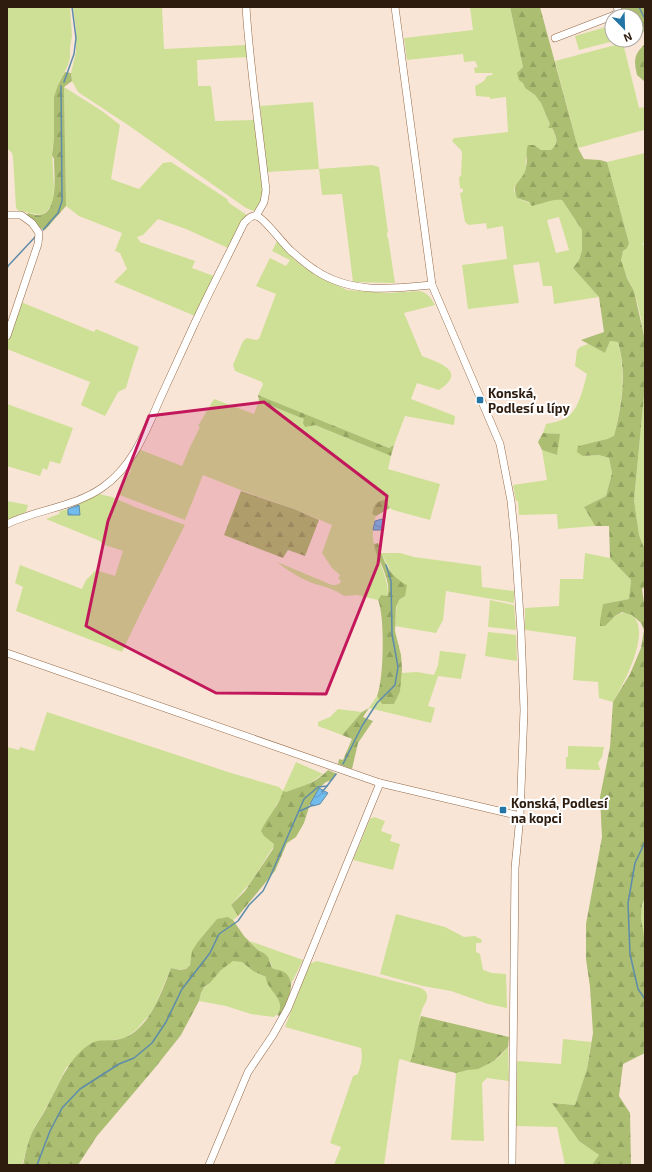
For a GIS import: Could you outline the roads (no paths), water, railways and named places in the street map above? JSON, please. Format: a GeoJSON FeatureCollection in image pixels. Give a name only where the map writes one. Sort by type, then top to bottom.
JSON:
{"type":"FeatureCollection","features":[{"type":"Feature","properties":{"kind":"street"},"geometry":{"type":"LineString","coordinates":[[246,7],[248,46],[258,113],[266,190],[264,202],[256,216]]}},
{"type":"Feature","properties":{"kind":"street"},"geometry":{"type":"LineString","coordinates":[[395,7],[432,285],[500,444],[511,501],[516,541],[524,710],[520,816],[515,876],[512,1165]]}},
{"type":"Feature","properties":{"kind":"street"},"geometry":{"type":"LineString","coordinates":[[555,38],[612,16],[619,12],[617,7]]}},
{"type":"Feature","properties":{"kind":"street"},"geometry":{"type":"LineString","coordinates":[[7,215],[21,215],[26,217],[39,233],[38,244],[7,336]]}},
{"type":"Feature","properties":{"kind":"street"},"geometry":{"type":"LineString","coordinates":[[7,524],[28,515],[81,499],[102,488],[112,480],[127,463],[136,451],[197,318],[244,223],[250,217],[256,216],[263,220],[279,239],[302,260],[316,271],[339,283],[364,288],[432,285]]}},
{"type":"Feature","properties":{"kind":"street"},"geometry":{"type":"LineString","coordinates":[[7,653],[380,783],[520,816]]}},
{"type":"Feature","properties":{"kind":"street"},"geometry":{"type":"LineString","coordinates":[[208,1165],[248,1072],[273,1035],[288,1008],[380,783]]}},
{"type":"Feature","properties":{"kind":"water"},"geometry":{"type":"Polygon","coordinates":[[[79,505],[80,515],[68,515],[68,509],[79,505]]]}},
{"type":"Feature","properties":{"kind":"water"},"geometry":{"type":"Polygon","coordinates":[[[382,519],[384,520],[382,530],[373,530],[375,521],[382,519]]]}},
{"type":"Feature","properties":{"kind":"water"},"geometry":{"type":"Polygon","coordinates":[[[319,788],[328,793],[320,804],[313,806],[310,804],[319,788]]]}},
{"type":"Feature","properties":{"kind":"waterway"},"geometry":{"type":"LineString","coordinates":[[64,82],[74,54],[76,38],[72,7]]}},
{"type":"Feature","properties":{"kind":"waterway"},"geometry":{"type":"LineString","coordinates":[[639,7],[645,19]]}},
{"type":"Feature","properties":{"kind":"waterway"},"geometry":{"type":"LineString","coordinates":[[43,230],[58,213],[62,201],[61,86]]}},
{"type":"Feature","properties":{"kind":"waterway"},"geometry":{"type":"LineString","coordinates":[[7,269],[8,266],[36,236]]}},
{"type":"Feature","properties":{"kind":"waterway"},"geometry":{"type":"LineString","coordinates":[[343,764],[362,726],[377,703],[395,685],[398,667],[392,634],[391,581],[386,565]]}},
{"type":"Feature","properties":{"kind":"waterway"},"geometry":{"type":"LineString","coordinates":[[37,1165],[50,1131],[62,1108],[80,1089],[119,1064],[134,1058],[152,1043],[166,1022],[182,989],[210,953],[219,934],[238,921],[249,905],[263,891],[304,799],[318,787],[327,786],[336,774]]}},
{"type":"Feature","properties":{"kind":"waterway"},"geometry":{"type":"LineString","coordinates":[[322,792],[327,786]]}},
{"type":"Feature","properties":{"kind":"waterway"},"geometry":{"type":"LineString","coordinates":[[300,811],[313,805]]}},
{"type":"Feature","properties":{"kind":"waterway"},"geometry":{"type":"LineString","coordinates":[[645,842],[635,863],[628,903],[630,954],[638,989],[645,999]]}},
{"type":"Feature","properties":{"kind":"place","name":"Konská, Podlesí u lípy"},"geometry":{"type":"Point","coordinates":[480,400]}},
{"type":"Feature","properties":{"kind":"place","name":"Konská, Podlesí na kopci"},"geometry":{"type":"Point","coordinates":[503,810]}}]}
